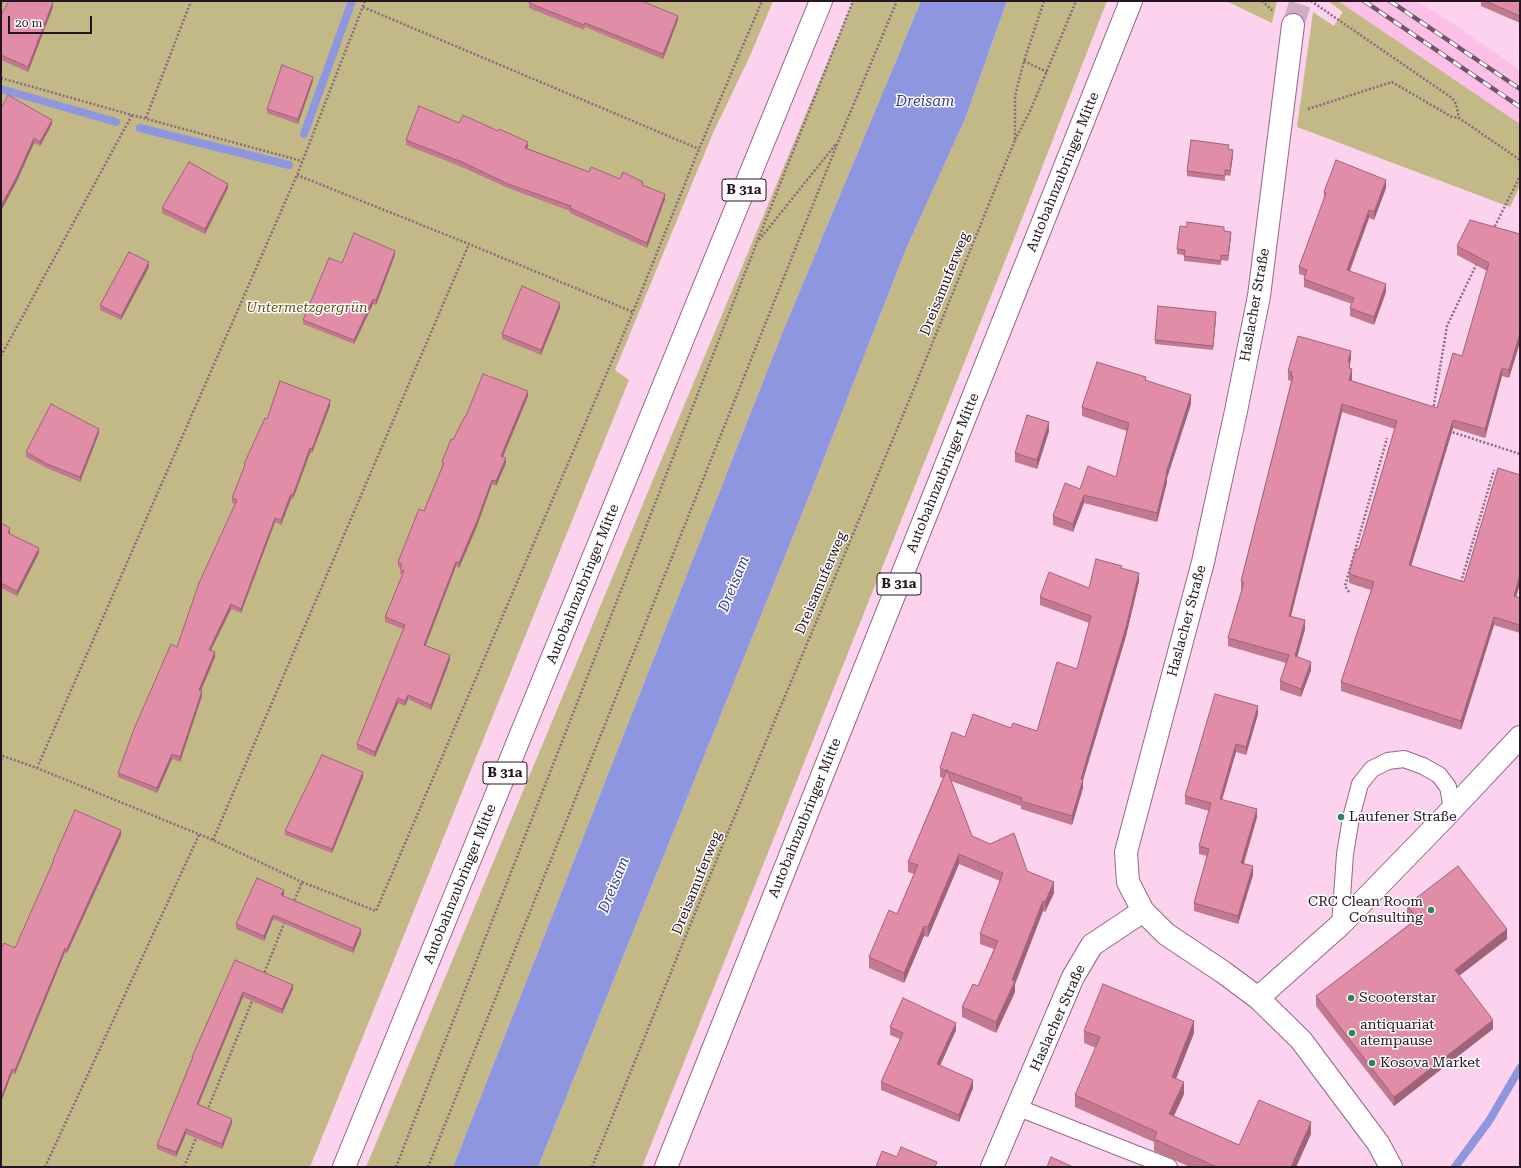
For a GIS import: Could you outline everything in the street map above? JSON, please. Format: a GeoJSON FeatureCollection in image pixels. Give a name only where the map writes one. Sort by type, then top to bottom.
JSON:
{"type":"FeatureCollection","features":[{"type":"Feature","properties":{"kind":"main road","name":"Autobahnzubringer Mitte"},"geometry":{"type":"LineString","coordinates":[[344,1167],[822,1]]}},
{"type":"Feature","properties":{"kind":"main road","name":"Autobahnzubringer Mitte"},"geometry":{"type":"LineString","coordinates":[[666,1167],[1131,1]]}},
{"type":"Feature","properties":{"kind":"main road","name":"Haslacher Straße"},"geometry":{"type":"LineString","coordinates":[[992,1167],[1019,1108],[1074,977],[1092,945],[1143,911],[1128,882],[1126,852],[1203,562],[1259,296],[1284,104],[1285,19]]}},
{"type":"Feature","properties":{"kind":"main road"},"geometry":{"type":"LineString","coordinates":[[1258,998],[1340,925],[1443,820],[1452,808],[1475,786],[1520,737]]}},
{"type":"Feature","properties":{"kind":"main road"},"geometry":{"type":"LineString","coordinates":[[1143,911],[1166,934],[1223,972],[1258,998],[1301,1040],[1378,1143],[1391,1167]]}},
{"type":"Feature","properties":{"kind":"lane"},"geometry":{"type":"LineString","coordinates":[[1340,925],[1344,854],[1351,818],[1360,784],[1372,769],[1388,761],[1404,759],[1423,766],[1439,775],[1448,787],[1452,808]]}},
{"type":"Feature","properties":{"kind":"lane"},"geometry":{"type":"LineString","coordinates":[[1019,1108],[1169,1167]]}},
{"type":"Feature","properties":{"kind":"path"},"geometry":{"type":"LineString","coordinates":[[145,118],[191,1]]}},
{"type":"Feature","properties":{"kind":"path"},"geometry":{"type":"LineString","coordinates":[[37,768],[297,175],[365,1]]}},
{"type":"Feature","properties":{"kind":"path"},"geometry":{"type":"LineString","coordinates":[[1,760],[2,755],[37,768],[213,840],[302,882],[376,911],[633,312],[699,149],[762,1]]}},
{"type":"Feature","properties":{"kind":"path"},"geometry":{"type":"LineString","coordinates":[[396,1167],[757,242],[853,1]]}},
{"type":"Feature","properties":{"kind":"path"},"geometry":{"type":"LineString","coordinates":[[428,1167],[838,142],[897,1]]}},
{"type":"Feature","properties":{"kind":"path","name":"Dreisamuferweg"},"geometry":{"type":"LineString","coordinates":[[592,1167],[723,844],[908,403],[1015,140],[1015,96],[1024,61],[1044,1]]}},
{"type":"Feature","properties":{"kind":"path"},"geometry":{"type":"LineString","coordinates":[[1015,140],[1031,109],[1076,1]]}},
{"type":"Feature","properties":{"kind":"path"},"geometry":{"type":"LineString","coordinates":[[1262,1],[1285,19]]}},
{"type":"Feature","properties":{"kind":"path"},"geometry":{"type":"LineString","coordinates":[[1312,1],[1452,98],[1456,104],[1459,118]]}},
{"type":"Feature","properties":{"kind":"path"},"geometry":{"type":"LineString","coordinates":[[363,7],[699,149]]}},
{"type":"Feature","properties":{"kind":"path"},"geometry":{"type":"LineString","coordinates":[[1024,61],[1047,72]]}},
{"type":"Feature","properties":{"kind":"path"},"geometry":{"type":"LineString","coordinates":[[1,78],[132,116],[145,118],[302,161]]}},
{"type":"Feature","properties":{"kind":"path"},"geometry":{"type":"LineString","coordinates":[[1284,104],[1307,109],[1392,82],[1452,117],[1459,118],[1520,160]]}},
{"type":"Feature","properties":{"kind":"path"},"geometry":{"type":"LineString","coordinates":[[1,356],[132,116]]}},
{"type":"Feature","properties":{"kind":"path"},"geometry":{"type":"LineString","coordinates":[[757,242],[838,142]]}},
{"type":"Feature","properties":{"kind":"path"},"geometry":{"type":"LineString","coordinates":[[297,175],[633,312]]}},
{"type":"Feature","properties":{"kind":"path"},"geometry":{"type":"LineString","coordinates":[[1493,231],[1520,176]]}},
{"type":"Feature","properties":{"kind":"path"},"geometry":{"type":"LineString","coordinates":[[213,840],[469,244]]}},
{"type":"Feature","properties":{"kind":"path"},"geometry":{"type":"LineString","coordinates":[[1432,411],[1447,326],[1479,258]]}},
{"type":"Feature","properties":{"kind":"path"},"geometry":{"type":"LineString","coordinates":[[1445,430],[1520,454]]}},
{"type":"Feature","properties":{"kind":"path"},"geometry":{"type":"LineString","coordinates":[[1349,592],[1345,586],[1387,438]]}},
{"type":"Feature","properties":{"kind":"path"},"geometry":{"type":"LineString","coordinates":[[1461,583],[1494,470]]}},
{"type":"Feature","properties":{"kind":"path"},"geometry":{"type":"LineString","coordinates":[[45,1167],[199,835]]}},
{"type":"Feature","properties":{"kind":"path"},"geometry":{"type":"LineString","coordinates":[[290,911],[302,882]]}},
{"type":"Feature","properties":{"kind":"path"},"geometry":{"type":"LineString","coordinates":[[262,977],[287,918]]}},
{"type":"Feature","properties":{"kind":"path"},"geometry":{"type":"LineString","coordinates":[[205,1116],[253,999]]}},
{"type":"Feature","properties":{"kind":"path"},"geometry":{"type":"LineString","coordinates":[[184,1167],[199,1130]]}},
{"type":"Feature","properties":{"kind":"shaded area"},"geometry":{"type":"Polygon","coordinates":[[[1338,1],[1416,1],[1449,21],[1520,70],[1520,124],[1338,1]]]}},
{"type":"Feature","properties":{"kind":"green space","name":"Untermetzgergrün"},"geometry":{"type":"Polygon","coordinates":[[[1,1],[773,1],[750,56],[713,133],[615,370],[629,380],[310,1167],[1,1167],[1,1]]]}},
{"type":"Feature","properties":{"kind":"green space"},"geometry":{"type":"Polygon","coordinates":[[[853,1],[921,1],[781,336],[453,1167],[366,1167],[853,1]]]}},
{"type":"Feature","properties":{"kind":"green space"},"geometry":{"type":"Polygon","coordinates":[[[1007,1],[1107,1],[1023,216],[642,1167],[538,1167],[806,504],[906,249],[965,119],[1007,1]]]}},
{"type":"Feature","properties":{"kind":"green space"},"geometry":{"type":"Polygon","coordinates":[[[1226,1],[1277,1],[1272,23],[1226,1]]]}},
{"type":"Feature","properties":{"kind":"green space"},"geometry":{"type":"Polygon","coordinates":[[[1328,1],[1338,1],[1520,124],[1520,186],[1510,207],[1297,127],[1313,12],[1334,26],[1343,12],[1328,1]]]}},
{"type":"Feature","properties":{"kind":"water","name":"Dreisam"},"geometry":{"type":"Polygon","coordinates":[[[921,1],[1007,1],[965,119],[906,249],[806,504],[538,1167],[453,1167],[781,336],[921,1]]]}},
{"type":"Feature","properties":{"kind":"building"},"geometry":{"type":"Polygon","coordinates":[[[9,1],[53,2],[28,67],[1,55],[1,15],[9,1]]]}},
{"type":"Feature","properties":{"kind":"building"},"geometry":{"type":"Polygon","coordinates":[[[529,1],[642,1],[678,16],[663,54],[585,23],[584,25],[529,3],[529,1]]]}},
{"type":"Feature","properties":{"kind":"building"},"geometry":{"type":"Polygon","coordinates":[[[1485,1],[1520,1],[1520,16],[1485,1]]]}},
{"type":"Feature","properties":{"kind":"building"},"geometry":{"type":"Polygon","coordinates":[[[282,65],[313,77],[298,119],[267,109],[282,65]]]}},
{"type":"Feature","properties":{"kind":"building"},"geometry":{"type":"Polygon","coordinates":[[[8,95],[52,120],[40,142],[34,138],[17,176],[1,206],[1,108],[8,95]]]}},
{"type":"Feature","properties":{"kind":"building"},"geometry":{"type":"Polygon","coordinates":[[[419,106],[459,123],[463,115],[498,131],[499,129],[528,142],[525,148],[589,172],[591,167],[620,179],[623,172],[643,182],[642,185],[665,194],[647,243],[570,208],[571,206],[508,184],[462,162],[406,140],[419,106]]]}},
{"type":"Feature","properties":{"kind":"building"},"geometry":{"type":"Polygon","coordinates":[[[1191,140],[1229,145],[1228,149],[1233,150],[1230,171],[1225,170],[1225,176],[1187,171],[1191,140]]]}},
{"type":"Feature","properties":{"kind":"building"},"geometry":{"type":"Polygon","coordinates":[[[1336,160],[1386,180],[1374,212],[1369,210],[1347,270],[1386,284],[1374,317],[1350,308],[1354,298],[1304,279],[1307,270],[1299,267],[1326,193],[1324,192],[1336,160]]]}},
{"type":"Feature","properties":{"kind":"building"},"geometry":{"type":"Polygon","coordinates":[[[189,162],[228,184],[205,229],[162,208],[189,162]]]}},
{"type":"Feature","properties":{"kind":"building"},"geometry":{"type":"Polygon","coordinates":[[[1470,220],[1520,234],[1520,333],[1509,370],[1502,368],[1485,429],[1453,420],[1409,565],[1464,582],[1498,468],[1520,475],[1520,575],[1514,596],[1520,598],[1520,625],[1494,617],[1461,721],[1341,682],[1374,582],[1349,574],[1356,549],[1359,549],[1397,421],[1342,404],[1289,616],[1305,620],[1295,656],[1311,662],[1301,689],[1280,681],[1289,655],[1228,638],[1244,582],[1241,581],[1293,376],[1291,376],[1292,372],[1288,371],[1298,336],[1351,351],[1348,362],[1350,362],[1349,368],[1352,369],[1349,380],[1437,408],[1453,353],[1462,356],[1489,263],[1457,246],[1470,220]]]}},
{"type":"Feature","properties":{"kind":"building"},"geometry":{"type":"Polygon","coordinates":[[[1187,222],[1224,227],[1224,231],[1231,232],[1228,256],[1221,255],[1221,261],[1184,256],[1185,250],[1177,249],[1180,226],[1187,227],[1187,222]]]}},
{"type":"Feature","properties":{"kind":"building"},"geometry":{"type":"Polygon","coordinates":[[[354,233],[395,251],[376,300],[373,299],[354,340],[303,320],[329,258],[342,263],[354,233]]]}},
{"type":"Feature","properties":{"kind":"building"},"geometry":{"type":"Polygon","coordinates":[[[129,252],[149,262],[121,316],[100,305],[129,252]]]}},
{"type":"Feature","properties":{"kind":"building"},"geometry":{"type":"Polygon","coordinates":[[[522,286],[560,303],[541,350],[502,334],[522,286]]]}},
{"type":"Feature","properties":{"kind":"building"},"geometry":{"type":"Polygon","coordinates":[[[1158,306],[1216,312],[1213,346],[1155,340],[1158,306]]]}},
{"type":"Feature","properties":{"kind":"building"},"geometry":{"type":"Polygon","coordinates":[[[1097,362],[1146,377],[1145,380],[1191,395],[1166,473],[1157,513],[1084,495],[1073,524],[1053,516],[1065,483],[1080,489],[1088,466],[1116,477],[1129,423],[1082,407],[1097,362]]]}},
{"type":"Feature","properties":{"kind":"building"},"geometry":{"type":"Polygon","coordinates":[[[483,374],[528,391],[501,456],[506,458],[496,481],[492,480],[477,521],[459,563],[456,562],[424,645],[450,655],[431,705],[408,695],[405,701],[398,698],[375,752],[357,744],[405,625],[385,617],[404,571],[400,569],[402,564],[398,562],[419,509],[424,511],[444,463],[442,462],[451,439],[453,440],[466,416],[483,374]]]}},
{"type":"Feature","properties":{"kind":"building"},"geometry":{"type":"Polygon","coordinates":[[[280,381],[330,401],[312,449],[310,448],[293,495],[291,494],[281,520],[275,518],[241,609],[231,604],[209,650],[215,652],[199,690],[202,691],[180,757],[172,754],[157,788],[118,773],[134,729],[171,644],[177,647],[199,583],[237,500],[232,498],[245,465],[244,464],[265,418],[267,419],[280,381]]]}},
{"type":"Feature","properties":{"kind":"building"},"geometry":{"type":"Polygon","coordinates":[[[51,404],[99,429],[80,477],[47,464],[26,452],[51,404]]]}},
{"type":"Feature","properties":{"kind":"building"},"geometry":{"type":"Polygon","coordinates":[[[1027,415],[1049,422],[1037,460],[1015,453],[1027,415]]]}},
{"type":"Feature","properties":{"kind":"building"},"geometry":{"type":"Polygon","coordinates":[[[1,523],[10,528],[8,533],[39,548],[17,591],[1,583],[1,523]]]}},
{"type":"Feature","properties":{"kind":"building"},"geometry":{"type":"Polygon","coordinates":[[[1096,559],[1122,566],[1121,568],[1139,573],[1126,627],[1081,779],[1083,780],[1072,816],[1021,801],[1022,798],[940,768],[952,732],[965,737],[973,714],[1011,728],[1013,723],[1037,731],[1057,662],[1077,669],[1091,616],[1040,597],[1049,572],[1089,588],[1096,559]]]}},
{"type":"Feature","properties":{"kind":"building"},"geometry":{"type":"Polygon","coordinates":[[[1215,694],[1258,706],[1246,747],[1236,744],[1220,799],[1257,809],[1241,863],[1253,866],[1238,916],[1194,903],[1209,849],[1199,846],[1211,803],[1185,796],[1215,694]]]}},
{"type":"Feature","properties":{"kind":"building"},"geometry":{"type":"Polygon","coordinates":[[[322,755],[363,772],[332,849],[285,831],[322,755]]]}},
{"type":"Feature","properties":{"kind":"building"},"geometry":{"type":"Polygon","coordinates":[[[947,770],[972,836],[990,844],[1014,833],[1027,871],[1054,882],[1045,902],[1043,901],[1012,980],[1015,981],[996,1022],[962,1007],[973,984],[978,986],[998,941],[980,934],[1003,873],[959,854],[928,927],[924,926],[904,973],[869,957],[889,910],[897,914],[918,865],[908,862],[947,770]]]}},
{"type":"Feature","properties":{"kind":"building"},"geometry":{"type":"Polygon","coordinates":[[[75,810],[121,830],[67,949],[65,948],[15,1070],[12,1069],[1,1098],[1,949],[4,943],[15,948],[75,810]]]}},
{"type":"Feature","properties":{"kind":"building"},"geometry":{"type":"Polygon","coordinates":[[[1458,866],[1507,929],[1455,970],[1493,1020],[1394,1097],[1316,996],[1417,919],[1407,905],[1458,866]]]}},
{"type":"Feature","properties":{"kind":"building"},"geometry":{"type":"Polygon","coordinates":[[[257,878],[284,890],[281,895],[361,929],[353,948],[273,915],[264,936],[236,924],[257,878]]]}},
{"type":"Feature","properties":{"kind":"building"},"geometry":{"type":"Polygon","coordinates":[[[235,960],[293,985],[282,1009],[243,992],[197,1104],[232,1119],[222,1144],[186,1129],[176,1152],[157,1145],[192,1057],[235,960]]]}},
{"type":"Feature","properties":{"kind":"building"},"geometry":{"type":"Polygon","coordinates":[[[1103,984],[1194,1021],[1172,1077],[1184,1082],[1169,1114],[1239,1145],[1259,1100],[1311,1122],[1291,1167],[1217,1167],[1154,1139],[1157,1132],[1075,1095],[1100,1037],[1084,1031],[1103,984]]]}},
{"type":"Feature","properties":{"kind":"building"},"geometry":{"type":"Polygon","coordinates":[[[903,998],[956,1023],[937,1064],[973,1080],[959,1115],[881,1082],[903,1033],[890,1027],[903,998]]]}},
{"type":"Feature","properties":{"kind":"building"},"geometry":{"type":"Polygon","coordinates":[[[901,1147],[937,1162],[935,1167],[876,1167],[882,1151],[897,1157],[901,1147]]]}},
{"type":"Feature","properties":{"kind":"building"},"geometry":{"type":"Polygon","coordinates":[[[1051,1157],[1073,1167],[1047,1167],[1051,1157]]]}},
{"type":"Feature","properties":{"kind":"waterway"},"geometry":{"type":"LineString","coordinates":[[304,134],[352,1]]}},
{"type":"Feature","properties":{"kind":"waterway"},"geometry":{"type":"LineString","coordinates":[[1,89],[116,122]]}},
{"type":"Feature","properties":{"kind":"waterway"},"geometry":{"type":"LineString","coordinates":[[140,128],[289,165]]}},
{"type":"Feature","properties":{"kind":"waterway"},"geometry":{"type":"LineString","coordinates":[[1455,1167],[1489,1121],[1520,1068]]}},
{"type":"Feature","properties":{"kind":"tunnel"},"geometry":{"type":"LineString","coordinates":[[1293,25],[1301,1]]}},
{"type":"Feature","properties":{"kind":"railway"},"geometry":{"type":"LineString","coordinates":[[1364,1],[1520,107]]}},
{"type":"Feature","properties":{"kind":"railway"},"geometry":{"type":"LineString","coordinates":[[1390,1],[1520,89]]}},
{"type":"Feature","properties":{"kind":"place","name":"Laufener Straße"},"geometry":{"type":"Point","coordinates":[1341,817]}},
{"type":"Feature","properties":{"kind":"place","name":"CRC Clean Room Consulting"},"geometry":{"type":"Point","coordinates":[1431,910]}},
{"type":"Feature","properties":{"kind":"place","name":"Scooterstar"},"geometry":{"type":"Point","coordinates":[1351,998]}},
{"type":"Feature","properties":{"kind":"place","name":"antiquariat atempause"},"geometry":{"type":"Point","coordinates":[1352,1033]}},
{"type":"Feature","properties":{"kind":"place","name":"Kosova Market"},"geometry":{"type":"Point","coordinates":[1372,1063]}}]}
